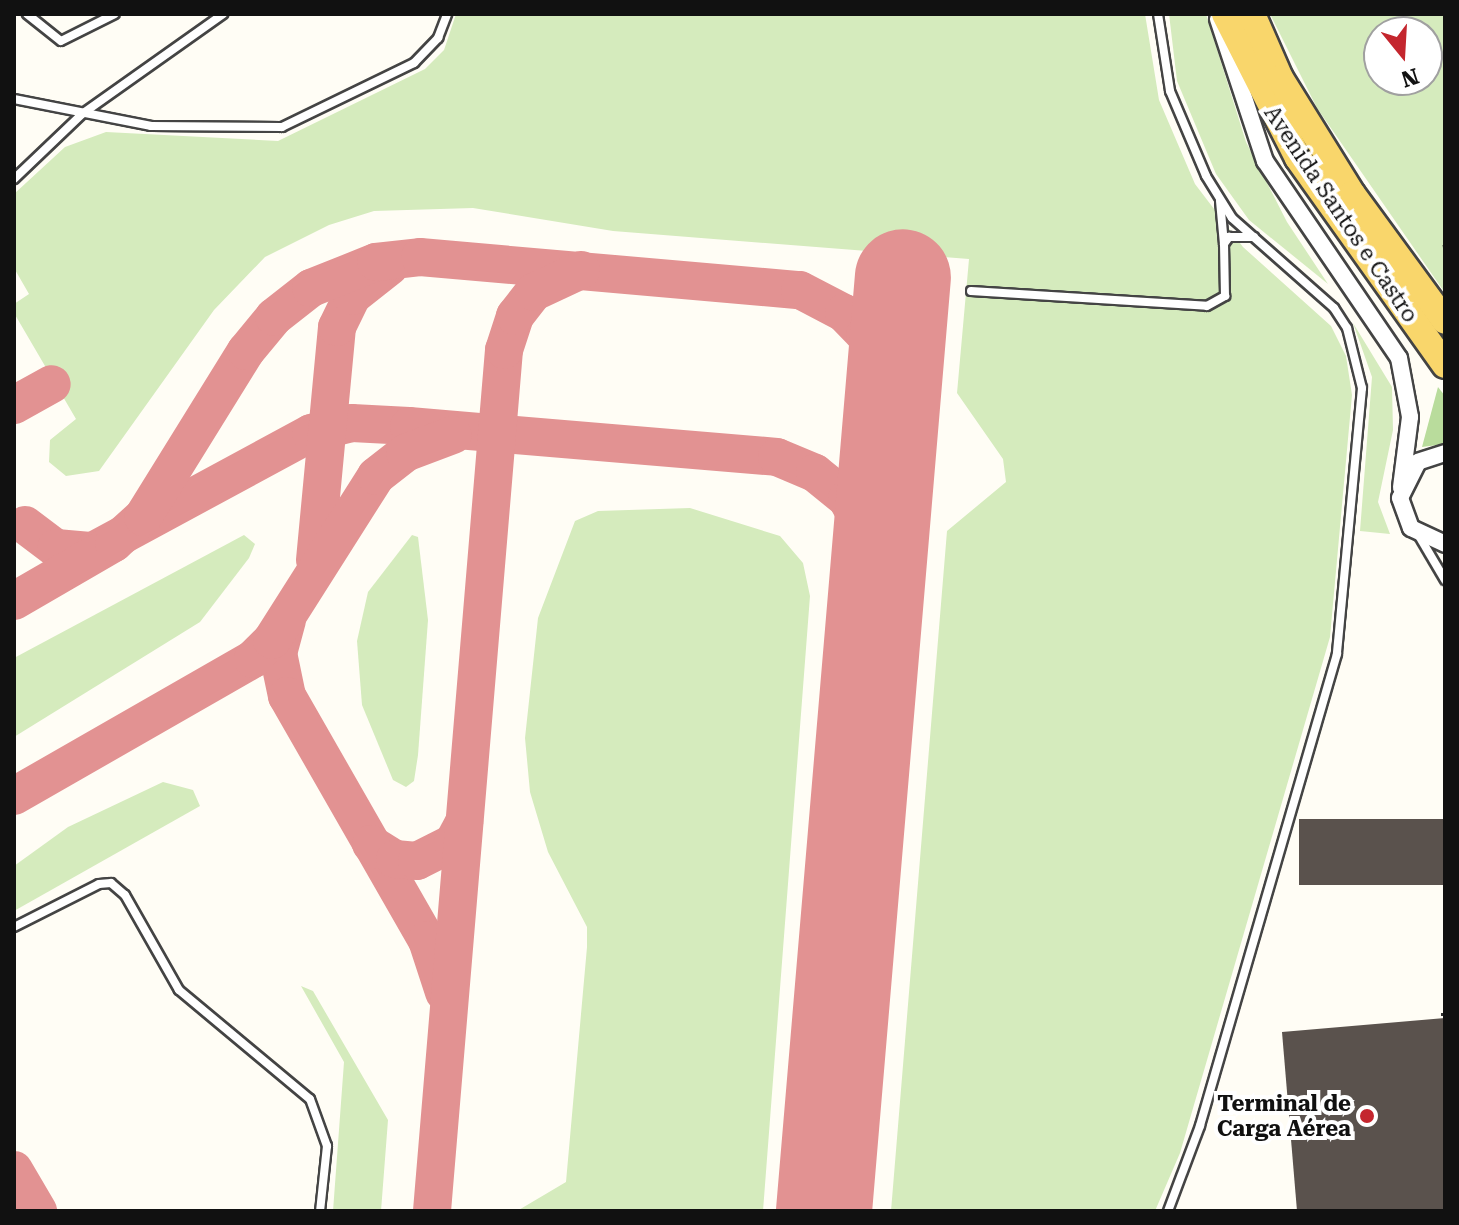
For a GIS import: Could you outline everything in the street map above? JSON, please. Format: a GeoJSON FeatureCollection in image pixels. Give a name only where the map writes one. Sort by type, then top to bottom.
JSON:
{"type":"FeatureCollection","features":[{"type":"Feature","properties":{"kind":"main road","name":"Avenida Santos e Castro"},"geometry":{"type":"LineString","coordinates":[[1225,14],[1298,158],[1445,365]]}},
{"type":"Feature","properties":{"kind":"main road","name":"Avenida Santos e Castro"},"geometry":{"type":"LineString","coordinates":[[1252,14],[1280,78],[1352,194],[1445,321]]}},
{"type":"Feature","properties":{"kind":"street"},"geometry":{"type":"LineString","coordinates":[[1217,14],[1265,161],[1399,358],[1410,417],[1401,509],[1419,536],[1445,544]]}},
{"type":"Feature","properties":{"kind":"street"},"geometry":{"type":"LineString","coordinates":[[1401,487],[1418,462],[1445,453]]}},
{"type":"Feature","properties":{"kind":"lane"},"geometry":{"type":"LineString","coordinates":[[27,14],[61,41],[115,14]]}},
{"type":"Feature","properties":{"kind":"lane"},"geometry":{"type":"LineString","coordinates":[[14,179],[82,114],[223,14]]}},
{"type":"Feature","properties":{"kind":"lane"},"geometry":{"type":"LineString","coordinates":[[14,99],[82,114],[208,129],[282,127],[414,63],[438,38],[447,14]]}},
{"type":"Feature","properties":{"kind":"lane"},"geometry":{"type":"LineString","coordinates":[[1158,14],[1177,113],[1220,200],[1254,237],[1334,308],[1359,370],[1341,628],[1200,1126],[1168,1211]]}},
{"type":"Feature","properties":{"kind":"lane"},"geometry":{"type":"LineString","coordinates":[[971,291],[1207,306],[1225,296],[1220,200]]}},
{"type":"Feature","properties":{"kind":"lane"},"geometry":{"type":"LineString","coordinates":[[1224,244],[1229,237],[1254,237]]}},
{"type":"Feature","properties":{"kind":"lane"},"geometry":{"type":"LineString","coordinates":[[1419,536],[1445,580]]}},
{"type":"Feature","properties":{"kind":"lane"},"geometry":{"type":"LineString","coordinates":[[14,927],[99,884],[111,883],[125,895],[179,990],[310,1099],[327,1146],[320,1211]]}},
{"type":"Feature","properties":{"kind":"path"},"geometry":{"type":"LineString","coordinates":[[1444,244],[1445,250]]}},
{"type":"Feature","properties":{"kind":"green space"},"geometry":{"type":"Polygon","coordinates":[[[456,14],[1145,14],[1159,100],[1195,184],[1243,247],[1331,326],[1346,356],[1352,395],[1330,637],[1180,1153],[1155,1211],[891,1211],[947,531],[1006,482],[1003,459],[957,393],[969,259],[613,231],[473,208],[374,211],[329,225],[265,257],[214,310],[99,471],[66,476],[49,462],[50,440],[76,419],[14,313],[14,304],[29,294],[14,268],[14,194],[65,147],[106,132],[278,141],[425,69],[444,50],[456,14]]]}},
{"type":"Feature","properties":{"kind":"green space"},"geometry":{"type":"Polygon","coordinates":[[[1169,14],[1206,14],[1246,142],[1287,222],[1328,284],[1249,220],[1216,174],[1177,81],[1169,14]]]}},
{"type":"Feature","properties":{"kind":"green space"},"geometry":{"type":"Polygon","coordinates":[[[1270,14],[1445,14],[1445,293],[1317,108],[1270,14]]]}},
{"type":"Feature","properties":{"kind":"green space"},"geometry":{"type":"Polygon","coordinates":[[[1353,323],[1392,387],[1393,430],[1378,502],[1390,534],[1360,531],[1372,377],[1353,323]]]}},
{"type":"Feature","properties":{"kind":"green space"},"geometry":{"type":"Polygon","coordinates":[[[1438,387],[1445,396],[1445,444],[1422,447],[1438,387]]]}},
{"type":"Feature","properties":{"kind":"green space"},"geometry":{"type":"Polygon","coordinates":[[[690,508],[780,536],[803,563],[810,596],[763,1211],[517,1211],[566,1182],[587,947],[587,927],[548,852],[530,792],[525,738],[538,618],[575,521],[598,511],[690,508]]]}},
{"type":"Feature","properties":{"kind":"green space"},"geometry":{"type":"Polygon","coordinates":[[[244,535],[255,544],[249,558],[200,622],[14,737],[14,658],[244,535]]]}},
{"type":"Feature","properties":{"kind":"green space"},"geometry":{"type":"Polygon","coordinates":[[[412,535],[418,537],[428,620],[418,755],[414,781],[406,787],[393,780],[362,705],[357,641],[368,592],[412,535]]]}},
{"type":"Feature","properties":{"kind":"green space"},"geometry":{"type":"Polygon","coordinates":[[[163,782],[193,790],[200,806],[14,911],[14,866],[68,827],[163,782]]]}},
{"type":"Feature","properties":{"kind":"green space"},"geometry":{"type":"Polygon","coordinates":[[[301,986],[313,991],[388,1120],[381,1211],[333,1211],[344,1062],[301,986]]]}},
{"type":"Feature","properties":{"kind":"building"},"geometry":{"type":"Polygon","coordinates":[[[1299,819],[1445,819],[1445,885],[1299,885],[1299,819]]]}},
{"type":"Feature","properties":{"kind":"building","name":"Terminal de Carga Aérea"},"geometry":{"type":"Polygon","coordinates":[[[1445,1018],[1445,1211],[1297,1211],[1282,1032],[1445,1018]]]}},
{"type":"Feature","properties":{"kind":"taxiway"},"geometry":{"type":"LineString","coordinates":[[14,601],[114,543],[143,517],[246,351],[274,317],[311,288],[376,262],[420,257],[800,290],[844,313],[865,335],[885,376],[891,407]]}},
{"type":"Feature","properties":{"kind":"taxiway"},"geometry":{"type":"LineString","coordinates":[[315,560],[337,327],[352,296],[390,266]]}},
{"type":"Feature","properties":{"kind":"taxiway"},"geometry":{"type":"LineString","coordinates":[[432,1211],[504,350],[515,316],[534,292],[581,270]]}},
{"type":"Feature","properties":{"kind":"taxiway"},"geometry":{"type":"LineString","coordinates":[[14,405],[52,384]]}},
{"type":"Feature","properties":{"kind":"taxiway"},"geometry":{"type":"LineString","coordinates":[[25,525],[56,548],[93,551],[311,433],[352,423],[409,426],[777,457],[815,473],[847,499],[869,540],[877,590]]}},
{"type":"Feature","properties":{"kind":"taxiway"},"geometry":{"type":"LineString","coordinates":[[14,796],[253,659],[272,640],[376,476],[405,453],[453,435]]}},
{"type":"Feature","properties":{"kind":"taxiway"},"geometry":{"type":"LineString","coordinates":[[287,620],[278,653],[287,696],[427,940],[444,992]]}},
{"type":"Feature","properties":{"kind":"taxiway"},"geometry":{"type":"LineString","coordinates":[[371,844],[395,859],[417,861],[453,843],[464,822]]}},
{"type":"Feature","properties":{"kind":"taxiway"},"geometry":{"type":"LineString","coordinates":[[14,1170],[38,1211]]}},
{"type":"Feature","properties":{"kind":"runway"},"geometry":{"type":"LineString","coordinates":[[824,1211],[903,277]]}},
{"type":"Feature","properties":{"kind":"place","name":"Terminal de Carga Aérea"},"geometry":{"type":"Point","coordinates":[1367,1116]}}]}
